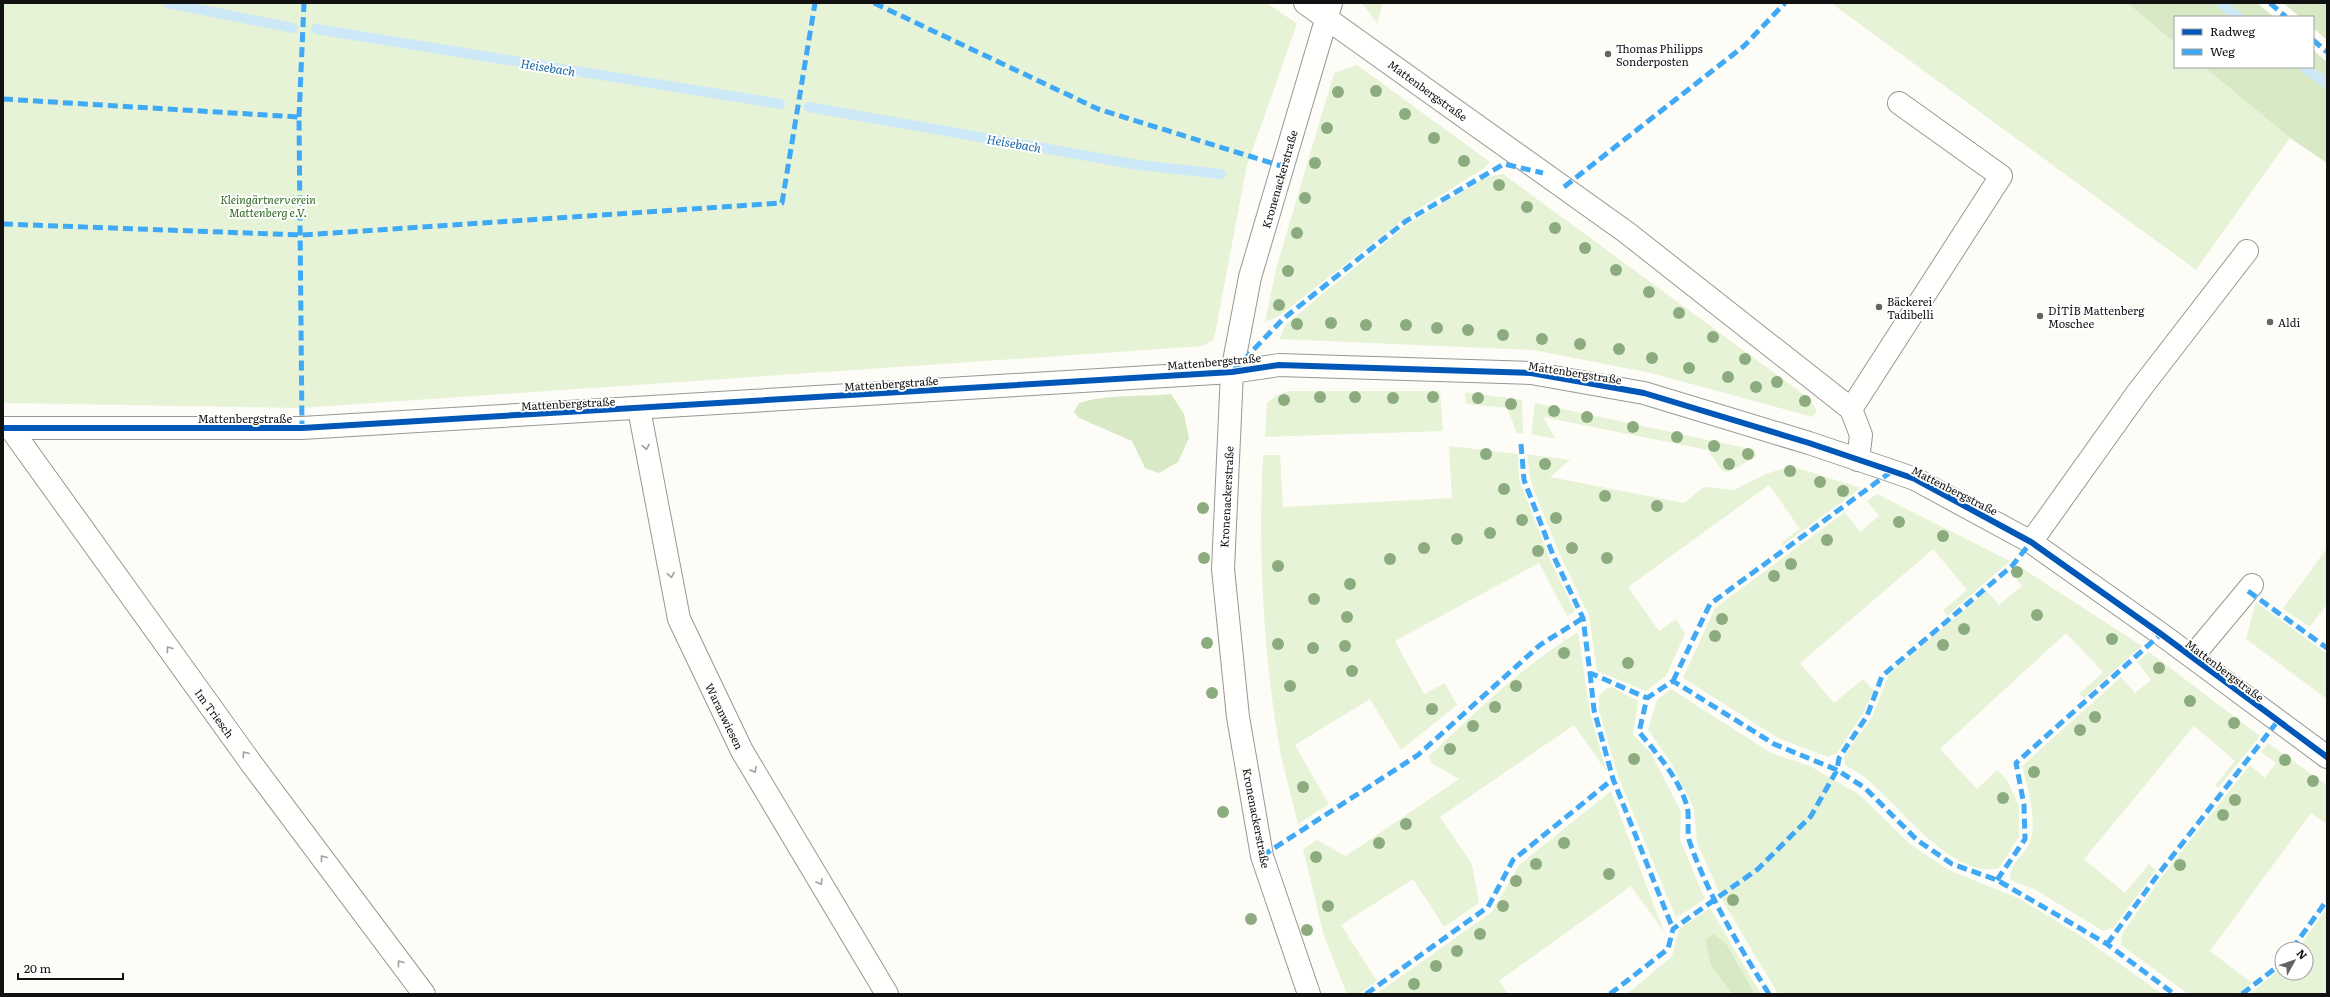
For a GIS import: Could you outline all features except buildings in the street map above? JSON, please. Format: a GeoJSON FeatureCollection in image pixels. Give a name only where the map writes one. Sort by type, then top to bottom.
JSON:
{"type":"FeatureCollection","features":[{"type":"Feature","properties":{"kind":"street","name":"Mattenbergstraße"},"geometry":{"type":"LineString","coordinates":[[1305,3],[1329,10],[1626,232],[1850,410],[1861,435],[1858,460]]}},
{"type":"Feature","properties":{"kind":"street","name":"Kronenackerstraße"},"geometry":{"type":"LineString","coordinates":[[1309,994],[1262,856],[1238,717],[1223,569],[1232,372],[1250,277],[1329,10]]}},
{"type":"Feature","properties":{"kind":"street"},"geometry":{"type":"LineString","coordinates":[[1850,410],[2002,176],[1898,103]]}},
{"type":"Feature","properties":{"kind":"street"},"geometry":{"type":"LineString","coordinates":[[2031,542],[2138,392],[2247,251]]}},
{"type":"Feature","properties":{"kind":"street","name":"Mattenbergstraße"},"geometry":{"type":"LineString","coordinates":[[7,428],[302,428],[1232,372],[1279,365],[1531,373],[1644,393],[1915,479],[2031,542],[2192,657],[2327,757]]}},
{"type":"Feature","properties":{"kind":"street","name":"Waranwiesen"},"geometry":{"type":"LineString","coordinates":[[639,408],[679,619],[742,751],[887,994]]}},
{"type":"Feature","properties":{"kind":"street","name":"Im Triesch"},"geometry":{"type":"LineString","coordinates":[[7,428],[251,763],[424,994]]}},
{"type":"Feature","properties":{"kind":"street"},"geometry":{"type":"LineString","coordinates":[[2192,657],[2252,585]]}},
{"type":"Feature","properties":{"kind":"green space","name":"Kleingärtnerverein Mattenberg e.V."},"geometry":{"type":"Polygon","coordinates":[[[3,3],[1267,3],[1297,24],[1247,165],[1214,339],[1204,346],[300,408],[3,403],[3,3]]]}},
{"type":"Feature","properties":{"kind":"green space"},"geometry":{"type":"Polygon","coordinates":[[[1362,3],[1383,3],[1377,23],[1362,3]]]}},
{"type":"Feature","properties":{"kind":"green space"},"geometry":{"type":"Polygon","coordinates":[[[1831,3],[2127,3],[2174,42],[2174,68],[2205,68],[2290,138],[2196,270],[1831,3]]]}},
{"type":"Feature","properties":{"kind":"green space"},"geometry":{"type":"Polygon","coordinates":[[[2127,3],[2257,3],[2273,16],[2174,16],[2174,42],[2127,3]]]}},
{"type":"Feature","properties":{"kind":"green space"},"geometry":{"type":"Polygon","coordinates":[[[2283,3],[2327,3],[2327,40],[2314,29],[2314,16],[2299,16],[2283,3]]]}},
{"type":"Feature","properties":{"kind":"green space"},"geometry":{"type":"Polygon","coordinates":[[[2314,51],[2327,62],[2327,163],[2290,138],[2205,68],[2314,68],[2314,51]]]}},
{"type":"Feature","properties":{"kind":"green space"},"geometry":{"type":"Polygon","coordinates":[[[1357,65],[1490,162],[1484,168],[1405,218],[1279,316],[1265,322],[1276,269],[1334,73],[1357,65]]]}},
{"type":"Feature","properties":{"kind":"green space"},"geometry":{"type":"Polygon","coordinates":[[[1503,174],[1810,399],[1817,411],[1813,417],[1651,373],[1533,350],[1279,339],[1286,324],[1408,224],[1487,177],[1503,174]]]}},
{"type":"Feature","properties":{"kind":"green space"},"geometry":{"type":"Polygon","coordinates":[[[1288,391],[1440,391],[1443,431],[1265,437],[1267,403],[1277,395],[1288,391]]]}},
{"type":"Feature","properties":{"kind":"green space"},"geometry":{"type":"Polygon","coordinates":[[[1465,392],[1522,400],[1523,433],[1517,433],[1507,408],[1466,404],[1465,392]]]}},
{"type":"Feature","properties":{"kind":"green space"},"geometry":{"type":"Polygon","coordinates":[[[1171,394],[1184,414],[1189,438],[1178,462],[1159,473],[1145,468],[1132,441],[1079,418],[1074,412],[1079,403],[1090,400],[1113,397],[1171,394]]]}},
{"type":"Feature","properties":{"kind":"green space"},"geometry":{"type":"Polygon","coordinates":[[[1535,403],[1755,450],[1756,457],[1728,472],[1722,471],[1708,450],[1543,417],[1556,439],[1531,434],[1535,403]]]}},
{"type":"Feature","properties":{"kind":"green space"},"geometry":{"type":"Polygon","coordinates":[[[1449,446],[1518,454],[1519,479],[1549,557],[1575,612],[1567,616],[1539,563],[1395,641],[1424,694],[1445,683],[1457,705],[1401,750],[1370,699],[1295,745],[1329,804],[1298,824],[1280,750],[1269,677],[1263,603],[1261,529],[1263,455],[1280,455],[1283,507],[1452,498],[1449,446]]]}},
{"type":"Feature","properties":{"kind":"green space"},"geometry":{"type":"Polygon","coordinates":[[[1527,454],[1570,460],[1550,477],[1684,503],[1704,487],[1733,490],[1766,474],[1791,466],[1861,488],[1783,545],[1782,542],[1800,529],[1769,485],[1628,587],[1659,631],[1676,619],[1685,634],[1666,676],[1646,691],[1597,671],[1589,616],[1558,550],[1534,491],[1530,477],[1527,454]]]}},
{"type":"Feature","properties":{"kind":"green space"},"geometry":{"type":"Polygon","coordinates":[[[1877,494],[2010,561],[1947,616],[1943,610],[1967,590],[1933,549],[1800,663],[1834,703],[1863,679],[1874,691],[1862,715],[1837,753],[1828,757],[1778,738],[1683,678],[1715,608],[1845,512],[1860,532],[1879,516],[1867,501],[1877,494]]]}},
{"type":"Feature","properties":{"kind":"green space"},"geometry":{"type":"Polygon","coordinates":[[[2327,548],[2327,604],[2310,627],[2283,609],[2327,548]]]}},
{"type":"Feature","properties":{"kind":"green space"},"geometry":{"type":"Polygon","coordinates":[[[2017,565],[2142,646],[2084,698],[2079,694],[2103,672],[2066,633],[1940,749],[1977,789],[1997,770],[2007,780],[2019,806],[2019,837],[1999,868],[1982,869],[1964,863],[1947,853],[1929,839],[1867,779],[1845,765],[1844,756],[1872,717],[1889,674],[1987,591],[1999,605],[2022,586],[2010,571],[2017,565]]]}},
{"type":"Feature","properties":{"kind":"green space"},"geometry":{"type":"Polygon","coordinates":[[[2256,602],[2327,654],[2327,699],[2246,639],[2256,602]]]}},
{"type":"Feature","properties":{"kind":"green space"},"geometry":{"type":"Polygon","coordinates":[[[1578,632],[1590,712],[1606,771],[1574,725],[1440,817],[1472,864],[1479,903],[1444,927],[1413,879],[1341,925],[1377,981],[1359,994],[1347,994],[1324,936],[1303,849],[1317,840],[1346,856],[1459,779],[1433,764],[1428,757],[1518,675],[1578,632]]]}},
{"type":"Feature","properties":{"kind":"green space"},"geometry":{"type":"Polygon","coordinates":[[[2149,652],[2260,736],[2218,788],[2215,785],[2235,761],[2194,726],[2084,859],[2125,893],[2149,864],[2156,870],[2113,928],[2103,931],[2034,889],[2010,880],[2013,867],[2029,845],[2033,831],[2031,802],[2022,766],[2121,677],[2135,693],[2151,680],[2137,662],[2149,652]]]}},
{"type":"Feature","properties":{"kind":"green space"},"geometry":{"type":"Polygon","coordinates":[[[1612,687],[1638,701],[1633,735],[1651,753],[1681,812],[1680,840],[1705,899],[1676,918],[1618,776],[1599,710],[1599,695],[1606,689],[1612,687]]]}},
{"type":"Feature","properties":{"kind":"green space"},"geometry":{"type":"Polygon","coordinates":[[[1671,689],[1771,753],[1810,766],[1860,795],[1911,845],[1949,870],[2020,899],[2081,936],[2162,994],[1778,994],[1724,903],[1697,843],[1694,809],[1670,761],[1648,730],[1657,700],[1671,689]]]}},
{"type":"Feature","properties":{"kind":"green space"},"geometry":{"type":"Polygon","coordinates":[[[2268,743],[2327,785],[2327,824],[2311,813],[2210,951],[2252,983],[2238,994],[2188,994],[2121,945],[2122,934],[2163,875],[2250,765],[2265,778],[2276,763],[2261,752],[2268,743]]]}},
{"type":"Feature","properties":{"kind":"green space"},"geometry":{"type":"Polygon","coordinates":[[[1611,791],[1664,932],[1631,886],[1499,981],[1508,994],[1376,994],[1492,912],[1519,865],[1611,791]]]}},
{"type":"Feature","properties":{"kind":"green space"},"geometry":{"type":"Polygon","coordinates":[[[1710,908],[1761,994],[1627,994],[1672,956],[1679,929],[1710,908]]]}},
{"type":"Feature","properties":{"kind":"green space"},"geometry":{"type":"Polygon","coordinates":[[[2327,908],[2327,994],[2250,994],[2274,974],[2274,981],[2314,981],[2314,941],[2304,941],[2327,908]]]}},
{"type":"Feature","properties":{"kind":"green space"},"geometry":{"type":"Polygon","coordinates":[[[1714,934],[1727,945],[1755,994],[1732,994],[1711,965],[1705,939],[1714,934]]]}},
{"type":"Feature","properties":{"kind":"waterway","name":"Heisebach"},"geometry":{"type":"LineString","coordinates":[[168,3],[293,28]]}},
{"type":"Feature","properties":{"kind":"waterway","name":"Heisebach"},"geometry":{"type":"LineString","coordinates":[[2221,3],[2237,16]]}},
{"type":"Feature","properties":{"kind":"waterway","name":"Heisebach"},"geometry":{"type":"LineString","coordinates":[[316,29],[780,104]]}},
{"type":"Feature","properties":{"kind":"waterway","name":"Heisebach"},"geometry":{"type":"LineString","coordinates":[[2305,68],[2327,84]]}},
{"type":"Feature","properties":{"kind":"waterway","name":"Heisebach"},"geometry":{"type":"LineString","coordinates":[[809,107],[1139,165],[1221,174]]}},
{"type":"Feature","properties":{"kind":"marked path"},"geometry":{"type":"LineString","coordinates":[[299,117],[304,3]]}},
{"type":"Feature","properties":{"kind":"marked path"},"geometry":{"type":"LineString","coordinates":[[3,224],[302,235],[782,203],[815,3]]}},
{"type":"Feature","properties":{"kind":"marked path"},"geometry":{"type":"LineString","coordinates":[[874,3],[1098,109],[1281,166],[1283,163]]}},
{"type":"Feature","properties":{"kind":"marked path"},"geometry":{"type":"LineString","coordinates":[[1564,187],[1744,46],[1785,3]]}},
{"type":"Feature","properties":{"kind":"marked path"},"geometry":{"type":"LineString","coordinates":[[2270,3],[2285,16]]}},
{"type":"Feature","properties":{"kind":"marked path"},"geometry":{"type":"LineString","coordinates":[[2314,41],[2327,52]]}},
{"type":"Feature","properties":{"kind":"marked path"},"geometry":{"type":"LineString","coordinates":[[3,99],[299,117],[302,428]]}},
{"type":"Feature","properties":{"kind":"marked path"},"geometry":{"type":"LineString","coordinates":[[1233,371],[1283,319],[1406,221],[1504,164],[1543,173]]}},
{"type":"Feature","properties":{"kind":"marked path"},"geometry":{"type":"LineString","coordinates":[[1521,444],[1524,480],[1553,555],[1583,618],[1590,673],[1647,698]]}},
{"type":"Feature","properties":{"kind":"marked path"},"geometry":{"type":"LineString","coordinates":[[1673,681],[1710,604],[1892,471]]}},
{"type":"Feature","properties":{"kind":"marked path"},"geometry":{"type":"LineString","coordinates":[[1610,994],[1668,949],[1673,929],[1758,869],[1811,816],[1837,770],[1839,758],[1867,716],[1882,676],[2012,566],[2031,542]]}},
{"type":"Feature","properties":{"kind":"marked path"},"geometry":{"type":"LineString","coordinates":[[2248,591],[2327,648]]}},
{"type":"Feature","properties":{"kind":"marked path"},"geometry":{"type":"LineString","coordinates":[[1262,856],[1418,755],[1540,645],[1583,618]]}},
{"type":"Feature","properties":{"kind":"marked path"},"geometry":{"type":"LineString","coordinates":[[1997,880],[2025,839],[2024,805],[2016,763],[2161,634]]}},
{"type":"Feature","properties":{"kind":"marked path"},"geometry":{"type":"LineString","coordinates":[[1590,673],[1594,710],[1613,779],[1673,929]]}},
{"type":"Feature","properties":{"kind":"marked path"},"geometry":{"type":"LineString","coordinates":[[1769,994],[1725,921],[1706,883],[1690,843],[1687,806],[1683,795],[1667,767],[1639,732],[1647,698],[1673,681],[1774,744],[1837,770],[1865,788],[1917,840],[1952,864],[1997,880],[2107,944],[2174,994]]}},
{"type":"Feature","properties":{"kind":"marked path"},"geometry":{"type":"LineString","coordinates":[[2107,944],[2160,872],[2277,722]]}},
{"type":"Feature","properties":{"kind":"marked path"},"geometry":{"type":"LineString","coordinates":[[1366,994],[1488,907],[1513,860],[1613,779]]}},
{"type":"Feature","properties":{"kind":"marked path"},"geometry":{"type":"LineString","coordinates":[[2298,941],[2327,900]]}},
{"type":"Feature","properties":{"kind":"marked path"},"geometry":{"type":"LineString","coordinates":[[2242,994],[2274,969]]}},
{"type":"Feature","properties":{"kind":"cycle path"},"geometry":{"type":"LineString","coordinates":[[3,428],[302,428],[1232,372],[1279,365],[1531,373],[1644,393],[1809,443],[1915,479],[2031,542],[2161,634],[2327,757]]}},
{"type":"Feature","properties":{"kind":"place","name":"Thomas Philipps Sonderposten"},"geometry":{"type":"Point","coordinates":[1608,54]}},
{"type":"Feature","properties":{"kind":"place","name":"Bäckerei Tadibelli"},"geometry":{"type":"Point","coordinates":[1879,307]}},
{"type":"Feature","properties":{"kind":"place","name":"DİTİB Mattenberg Moschee"},"geometry":{"type":"Point","coordinates":[2040,316]}},
{"type":"Feature","properties":{"kind":"place","name":"Aldi"},"geometry":{"type":"Point","coordinates":[2270,322]}}]}
